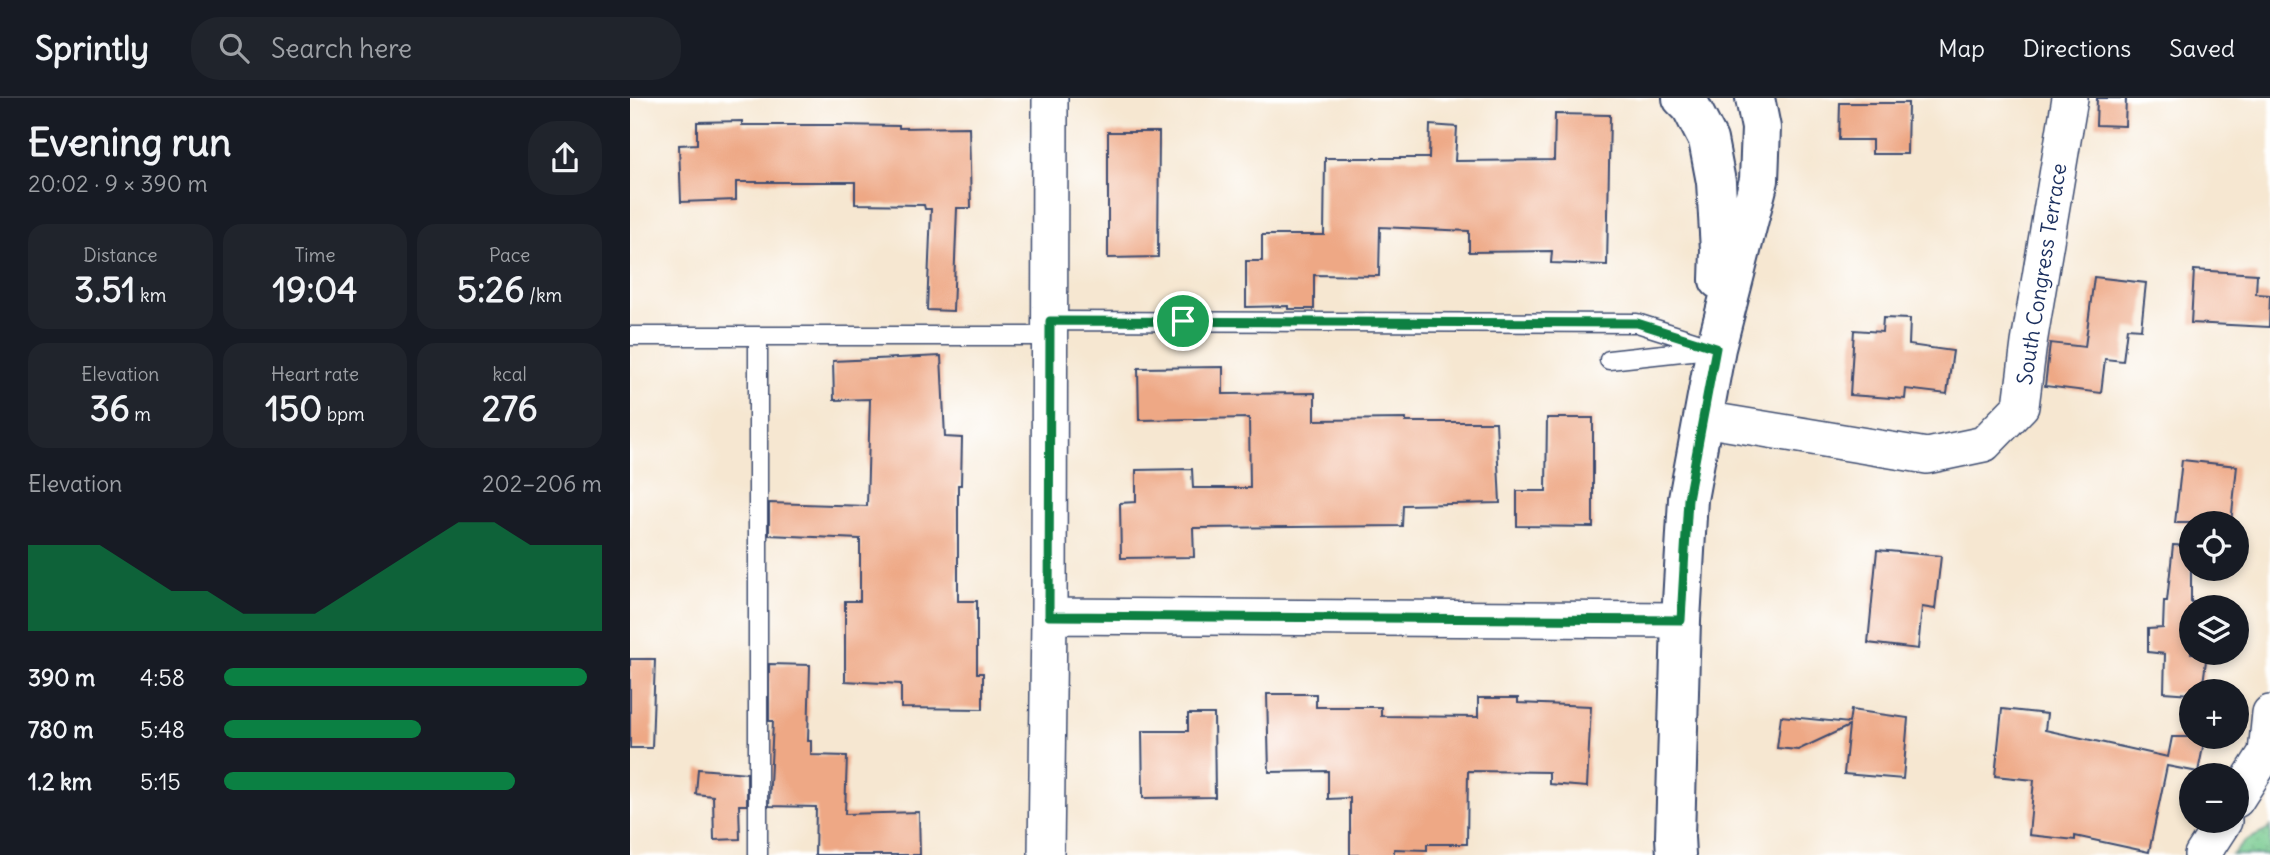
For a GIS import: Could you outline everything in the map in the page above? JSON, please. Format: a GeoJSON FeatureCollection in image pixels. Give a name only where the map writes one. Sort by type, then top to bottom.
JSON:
{"type":"FeatureCollection","features":[{"type":"Feature","properties":{"kind":"main road"},"geometry":{"type":"LineString","coordinates":[[1682,98],[1691,107],[1708,140],[1716,182],[1720,250],[1716,348]]}},
{"type":"Feature","properties":{"kind":"main road"},"geometry":{"type":"LineString","coordinates":[[1676,855],[1681,620],[1688,499],[1716,348],[1759,180],[1760,128],[1755,98]]}},
{"type":"Feature","properties":{"kind":"street"},"geometry":{"type":"LineString","coordinates":[[1046,855],[1050,98]]}},
{"type":"Feature","properties":{"kind":"street","name":"South Congress Terrace"},"geometry":{"type":"LineString","coordinates":[[1703,419],[1927,456],[1984,444],[2021,406],[2070,98]]}},
{"type":"Feature","properties":{"kind":"street"},"geometry":{"type":"LineString","coordinates":[[1049,616],[1681,620]]}},
{"type":"Feature","properties":{"kind":"street"},"geometry":{"type":"LineString","coordinates":[[2249,779],[2268,748],[2270,713]]}},
{"type":"Feature","properties":{"kind":"street"},"geometry":{"type":"LineString","coordinates":[[2202,855],[2216,833]]}},
{"type":"Feature","properties":{"kind":"lane"},"geometry":{"type":"LineString","coordinates":[[630,336],[758,337],[1050,329],[1637,323],[1716,348]]}},
{"type":"Feature","properties":{"kind":"lane"},"geometry":{"type":"LineString","coordinates":[[758,337],[758,855]]}},
{"type":"Feature","properties":{"kind":"lane"},"geometry":{"type":"LineString","coordinates":[[1609,360],[1716,348]]}},
{"type":"Feature","properties":{"kind":"green space"},"geometry":{"type":"Polygon","coordinates":[[[2270,827],[2270,855],[2232,855],[2245,841],[2270,827]]]}},
{"type":"Feature","properties":{"kind":"building"},"geometry":{"type":"Polygon","coordinates":[[[2097,98],[2126,98],[2125,126],[2096,125],[2097,98]]]}},
{"type":"Feature","properties":{"kind":"building"},"geometry":{"type":"Polygon","coordinates":[[[1840,103],[1908,103],[1907,154],[1872,154],[1872,140],[1839,140],[1840,103]]]}},
{"type":"Feature","properties":{"kind":"building"},"geometry":{"type":"Polygon","coordinates":[[[1555,114],[1610,115],[1607,265],[1551,263],[1552,251],[1469,252],[1469,231],[1380,227],[1379,276],[1314,275],[1314,309],[1288,309],[1288,306],[1246,307],[1246,261],[1262,261],[1262,235],[1324,235],[1325,158],[1429,158],[1430,125],[1457,127],[1455,161],[1554,160],[1555,114]]]}},
{"type":"Feature","properties":{"kind":"building"},"geometry":{"type":"Polygon","coordinates":[[[742,121],[742,125],[969,127],[971,208],[957,208],[953,311],[927,310],[931,209],[925,209],[924,205],[855,204],[855,182],[736,182],[736,200],[681,202],[679,145],[697,144],[697,122],[742,121]]]}},
{"type":"Feature","properties":{"kind":"building"},"geometry":{"type":"Polygon","coordinates":[[[1108,132],[1159,132],[1158,257],[1108,258],[1108,132]]]}},
{"type":"Feature","properties":{"kind":"building"},"geometry":{"type":"Polygon","coordinates":[[[2194,270],[2257,274],[2256,294],[2270,295],[2269,327],[2191,323],[2194,270]]]}},
{"type":"Feature","properties":{"kind":"building"},"geometry":{"type":"Polygon","coordinates":[[[2094,277],[2146,283],[2141,329],[2127,328],[2123,361],[2105,359],[2101,393],[2045,386],[2050,343],[2085,347],[2094,277]]]}},
{"type":"Feature","properties":{"kind":"building"},"geometry":{"type":"Polygon","coordinates":[[[1883,318],[1910,319],[1909,345],[1953,351],[1947,394],[1906,389],[1905,399],[1850,395],[1854,330],[1882,332],[1883,318]]]}},
{"type":"Feature","properties":{"kind":"building"},"geometry":{"type":"Polygon","coordinates":[[[941,356],[945,437],[962,438],[961,485],[958,485],[958,601],[977,601],[977,673],[983,673],[983,709],[901,708],[901,684],[845,681],[845,601],[860,601],[860,539],[769,535],[769,503],[867,506],[870,399],[834,400],[833,361],[941,356]]]}},
{"type":"Feature","properties":{"kind":"building"},"geometry":{"type":"Polygon","coordinates":[[[1223,367],[1223,394],[1315,393],[1315,420],[1496,422],[1500,503],[1403,505],[1402,526],[1193,528],[1194,557],[1121,558],[1120,503],[1136,502],[1136,470],[1192,469],[1193,488],[1250,488],[1249,418],[1139,420],[1138,368],[1223,367]]]}},
{"type":"Feature","properties":{"kind":"building"},"geometry":{"type":"Polygon","coordinates":[[[1547,418],[1593,418],[1593,527],[1517,526],[1517,491],[1546,491],[1547,418]]]}},
{"type":"Feature","properties":{"kind":"building"},"geometry":{"type":"Polygon","coordinates":[[[2182,460],[2237,466],[2232,511],[2179,511],[2179,523],[2175,523],[2182,460]]]}},
{"type":"Feature","properties":{"kind":"building"},"geometry":{"type":"Polygon","coordinates":[[[2173,545],[2179,545],[2179,581],[2191,581],[2191,595],[2179,595],[2179,665],[2205,665],[2204,679],[2179,679],[2179,693],[2164,692],[2165,654],[2148,652],[2148,629],[2163,628],[2164,601],[2167,601],[2173,545]]]}},
{"type":"Feature","properties":{"kind":"building"},"geometry":{"type":"Polygon","coordinates":[[[1877,550],[1941,556],[1935,609],[1922,607],[1918,649],[1868,643],[1877,550]]]}},
{"type":"Feature","properties":{"kind":"building"},"geometry":{"type":"Polygon","coordinates":[[[630,659],[655,659],[652,748],[630,748],[630,659]]]}},
{"type":"Feature","properties":{"kind":"building"},"geometry":{"type":"Polygon","coordinates":[[[769,664],[810,665],[808,741],[811,741],[811,755],[847,756],[845,814],[919,812],[920,855],[815,855],[816,807],[769,806],[773,721],[769,721],[769,664]]]}},
{"type":"Feature","properties":{"kind":"building"},"geometry":{"type":"Polygon","coordinates":[[[1267,694],[1316,694],[1316,707],[1381,707],[1381,716],[1478,717],[1478,698],[1518,698],[1518,703],[1591,706],[1587,787],[1549,784],[1549,772],[1468,771],[1467,844],[1427,844],[1427,850],[1394,849],[1394,855],[1350,855],[1350,798],[1328,799],[1328,771],[1269,772],[1267,694]]]}},
{"type":"Feature","properties":{"kind":"building"},"geometry":{"type":"Polygon","coordinates":[[[2002,709],[2047,714],[2045,730],[2168,757],[2172,737],[2179,737],[2179,749],[2203,749],[2200,763],[2179,763],[2179,768],[2167,766],[2149,852],[2075,836],[2075,840],[2029,835],[2034,780],[1995,776],[2002,709]]]}},
{"type":"Feature","properties":{"kind":"building"},"geometry":{"type":"Polygon","coordinates":[[[1851,710],[1908,718],[1903,779],[1844,774],[1849,726],[1798,750],[1777,748],[1781,716],[1849,723],[1851,710]]]}},
{"type":"Feature","properties":{"kind":"building"},"geometry":{"type":"Polygon","coordinates":[[[1188,714],[1214,714],[1215,797],[1143,798],[1142,731],[1188,731],[1188,714]]]}},
{"type":"Feature","properties":{"kind":"building"},"geometry":{"type":"Polygon","coordinates":[[[698,769],[747,773],[747,805],[739,805],[740,839],[714,840],[713,796],[696,794],[698,769]]]}},
{"type":"Feature","properties":{"kind":"route"},"geometry":{"type":"LineString","coordinates":[[1050,321],[1183,321],[1637,323],[1716,348],[1688,499],[1681,620],[1049,616],[1050,321]]}}]}
